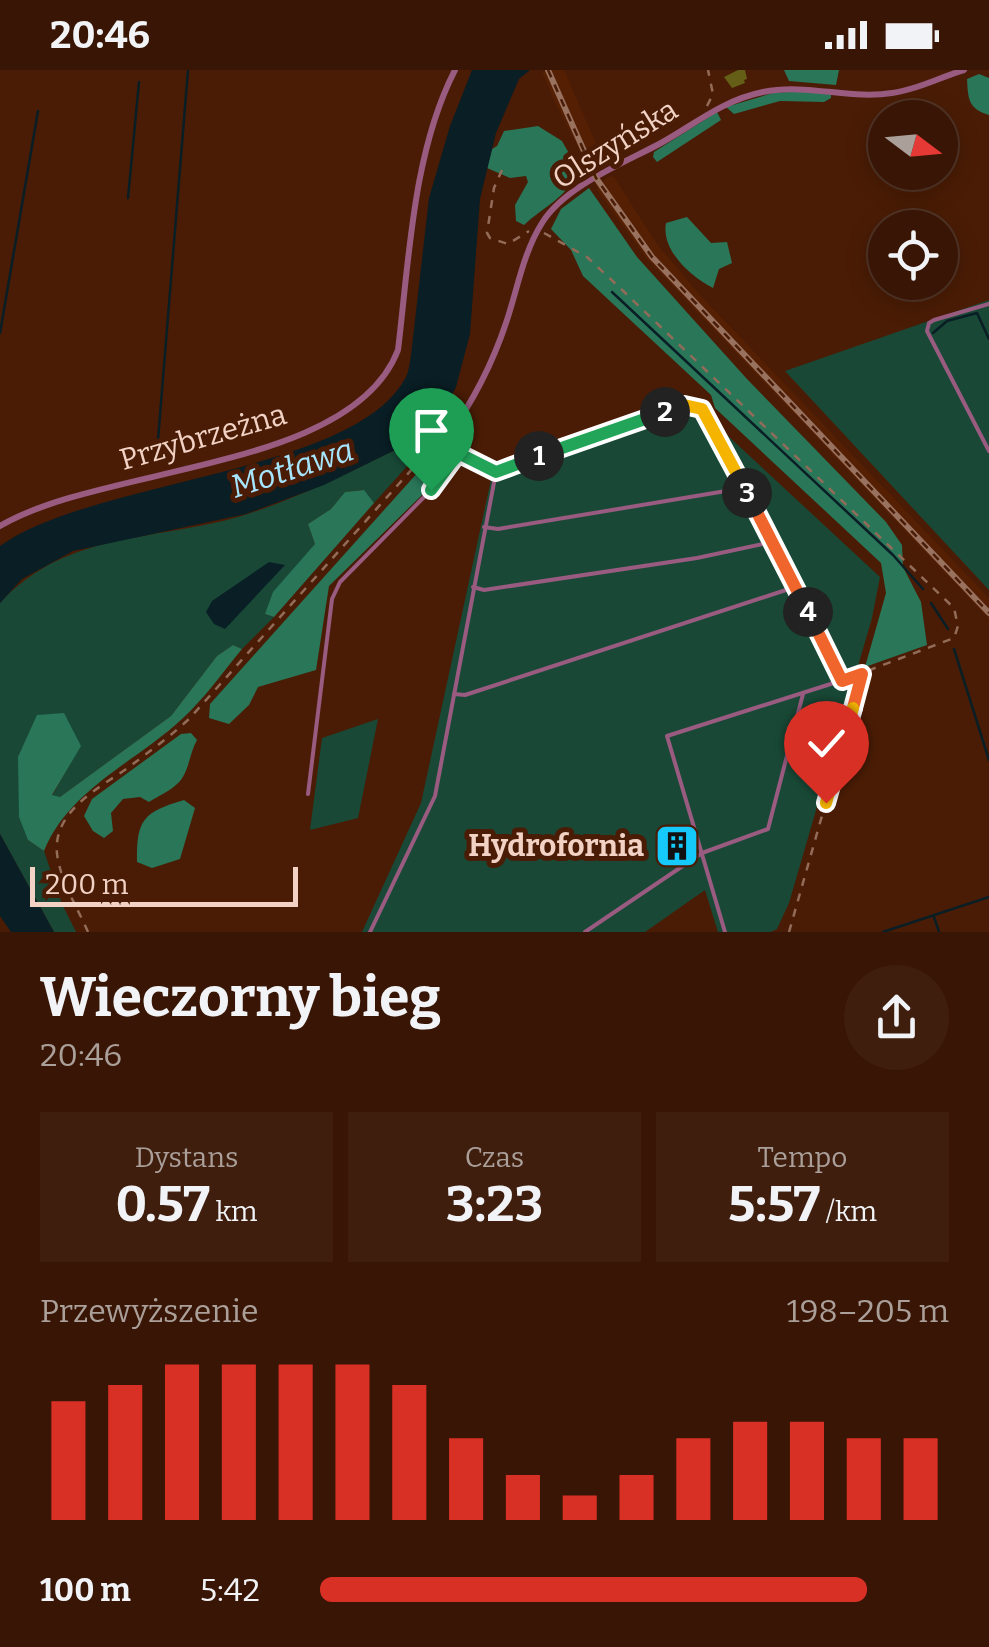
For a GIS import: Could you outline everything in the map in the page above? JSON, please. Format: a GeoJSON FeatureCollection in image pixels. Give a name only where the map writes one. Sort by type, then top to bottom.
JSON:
{"type":"FeatureCollection","features":[{"type":"Feature","properties":{"kind":"street","name":"Przybrzeżna"},"geometry":{"type":"LineString","coordinates":[[2,524],[68,497],[241,455],[338,416],[369,395],[392,365],[398,350],[418,195],[442,96],[454,70]]}},
{"type":"Feature","properties":{"kind":"street","name":"Olszyńska"},"geometry":{"type":"LineString","coordinates":[[447,438],[481,383],[504,330],[538,230],[554,208],[587,184],[709,112],[745,96],[790,88],[892,93],[964,70]]}},
{"type":"Feature","properties":{"kind":"lane"},"geometry":{"type":"LineString","coordinates":[[989,304],[929,322],[928,334],[989,451]]}},
{"type":"Feature","properties":{"kind":"lane"},"geometry":{"type":"LineString","coordinates":[[447,438],[452,450],[494,471],[684,405],[702,409],[842,681]]}},
{"type":"Feature","properties":{"kind":"lane"},"geometry":{"type":"LineString","coordinates":[[308,794],[332,599],[340,582],[431,490],[458,453]]}},
{"type":"Feature","properties":{"kind":"lane"},"geometry":{"type":"LineString","coordinates":[[370,932],[434,796],[494,471]]}},
{"type":"Feature","properties":{"kind":"lane"},"geometry":{"type":"LineString","coordinates":[[484,527],[498,529],[744,488]]}},
{"type":"Feature","properties":{"kind":"lane"},"geometry":{"type":"LineString","coordinates":[[473,586],[484,590],[697,558],[772,542]]}},
{"type":"Feature","properties":{"kind":"lane"},"geometry":{"type":"LineString","coordinates":[[454,694],[465,695],[796,587]]}},
{"type":"Feature","properties":{"kind":"lane"},"geometry":{"type":"LineString","coordinates":[[725,932],[667,736],[862,674]]}},
{"type":"Feature","properties":{"kind":"lane"},"geometry":{"type":"LineString","coordinates":[[585,932],[702,853],[768,829],[804,693]]}},
{"type":"Feature","properties":{"kind":"path"},"geometry":{"type":"LineString","coordinates":[[696,113],[713,98],[708,70]]}},
{"type":"Feature","properties":{"kind":"path"},"geometry":{"type":"LineString","coordinates":[[601,145],[607,153],[621,157]]}},
{"type":"Feature","properties":{"kind":"path"},"geometry":{"type":"LineString","coordinates":[[502,170],[494,188],[487,233],[508,244],[529,231]]}},
{"type":"Feature","properties":{"kind":"path"},"geometry":{"type":"LineString","coordinates":[[538,230],[598,266],[954,608],[958,626],[954,638],[874,666],[862,674],[789,932]]}},
{"type":"Feature","properties":{"kind":"path"},"geometry":{"type":"LineString","coordinates":[[88,932],[58,860],[58,835],[68,815],[190,718],[421,459],[447,438]]}},
{"type":"Feature","properties":{"kind":"shaded area"},"geometry":{"type":"Polygon","coordinates":[[[564,70],[604,162],[592,174],[542,72],[564,70]]]}},
{"type":"Feature","properties":{"kind":"shaded area"},"geometry":{"type":"Polygon","coordinates":[[[610,176],[657,244],[700,295],[989,598],[989,619],[647,259],[597,190],[610,176]]]}},
{"type":"Feature","properties":{"kind":"green space"},"geometry":{"type":"Polygon","coordinates":[[[784,70],[839,70],[836,85],[789,81],[784,70]]]}},
{"type":"Feature","properties":{"kind":"green space"},"geometry":{"type":"Polygon","coordinates":[[[979,74],[989,78],[989,115],[977,110],[969,97],[967,79],[979,74]]]}},
{"type":"Feature","properties":{"kind":"green space"},"geometry":{"type":"Polygon","coordinates":[[[773,93],[831,93],[831,98],[824,102],[780,101],[734,114],[726,107],[773,93]]]}},
{"type":"Feature","properties":{"kind":"green space"},"geometry":{"type":"Polygon","coordinates":[[[717,112],[721,120],[657,162],[653,157],[654,152],[717,112]]]}},
{"type":"Feature","properties":{"kind":"green space"},"geometry":{"type":"Polygon","coordinates":[[[538,126],[562,141],[580,173],[560,196],[524,225],[516,221],[515,205],[528,182],[526,176],[510,178],[487,168],[492,149],[504,131],[538,126]]]}},
{"type":"Feature","properties":{"kind":"green space"},"geometry":{"type":"Polygon","coordinates":[[[589,188],[637,257],[747,379],[886,522],[902,545],[903,567],[921,602],[927,645],[865,667],[886,593],[881,563],[715,408],[711,395],[583,276],[571,250],[551,229],[561,209],[589,188]]]}},
{"type":"Feature","properties":{"kind":"green space"},"geometry":{"type":"Polygon","coordinates":[[[687,217],[711,243],[727,242],[732,263],[719,269],[713,288],[687,269],[668,243],[666,223],[687,217]]]}},
{"type":"Feature","properties":{"kind":"green space"},"geometry":{"type":"Polygon","coordinates":[[[989,300],[989,590],[785,371],[989,300]]]}},
{"type":"Feature","properties":{"kind":"green space"},"geometry":{"type":"Polygon","coordinates":[[[686,397],[880,577],[872,618],[789,903],[777,929],[718,932],[705,890],[645,932],[362,932],[421,803],[494,466],[686,397]]]}},
{"type":"Feature","properties":{"kind":"green space"},"geometry":{"type":"Polygon","coordinates":[[[397,449],[409,464],[374,503],[363,490],[345,492],[331,509],[308,524],[315,544],[265,614],[274,617],[242,649],[233,645],[217,656],[171,716],[60,797],[52,796],[80,746],[64,714],[28,840],[44,851],[76,932],[54,932],[0,834],[0,603],[27,579],[85,550],[248,514],[397,449]]]}},
{"type":"Feature","properties":{"kind":"green space"},"geometry":{"type":"Polygon","coordinates":[[[446,451],[449,461],[421,496],[329,586],[316,670],[258,687],[249,705],[229,724],[209,718],[210,704],[428,461],[446,451]]]}},
{"type":"Feature","properties":{"kind":"green space"},"geometry":{"type":"Polygon","coordinates":[[[364,490],[374,503],[274,617],[265,614],[273,592],[315,544],[308,524],[331,509],[345,492],[364,490]]]}},
{"type":"Feature","properties":{"kind":"green space"},"geometry":{"type":"Polygon","coordinates":[[[233,645],[242,649],[198,703],[87,793],[55,829],[44,851],[28,840],[19,817],[18,757],[37,715],[64,713],[81,746],[52,795],[60,797],[171,716],[217,656],[233,645]]]}},
{"type":"Feature","properties":{"kind":"green space"},"geometry":{"type":"Polygon","coordinates":[[[378,719],[358,818],[310,830],[322,738],[378,719]]]}},
{"type":"Feature","properties":{"kind":"green space"},"geometry":{"type":"Polygon","coordinates":[[[191,733],[197,740],[177,784],[149,802],[140,797],[123,799],[111,813],[113,831],[104,838],[93,831],[84,816],[92,799],[181,734],[191,733]]]}},
{"type":"Feature","properties":{"kind":"green space"},"geometry":{"type":"Polygon","coordinates":[[[184,800],[195,808],[180,859],[152,868],[137,862],[138,836],[145,819],[184,800]]]}},
{"type":"Feature","properties":{"kind":"water","name":"Motława"},"geometry":{"type":"Polygon","coordinates":[[[472,70],[530,70],[519,79],[496,133],[480,199],[470,334],[456,387],[439,417],[397,449],[324,485],[246,514],[73,551],[22,579],[0,603],[0,546],[42,523],[280,455],[335,435],[378,409],[408,372],[429,198],[450,126],[472,70]]]}},
{"type":"Feature","properties":{"kind":"water"},"geometry":{"type":"Polygon","coordinates":[[[269,562],[285,565],[225,629],[214,624],[206,612],[212,601],[269,562]]]}},
{"type":"Feature","properties":{"kind":"water"},"geometry":{"type":"Polygon","coordinates":[[[0,834],[54,932],[11,932],[0,916],[0,834]]]}},
{"type":"Feature","properties":{"kind":"building"},"geometry":{"type":"Polygon","coordinates":[[[745,70],[747,79],[732,88],[724,77],[745,70]]]}},
{"type":"Feature","properties":{"kind":"waterway"},"geometry":{"type":"LineString","coordinates":[[157,452],[188,70]]}},
{"type":"Feature","properties":{"kind":"waterway"},"geometry":{"type":"LineString","coordinates":[[128,198],[139,82]]}},
{"type":"Feature","properties":{"kind":"waterway"},"geometry":{"type":"LineString","coordinates":[[0,333],[38,111]]}},
{"type":"Feature","properties":{"kind":"waterway"},"geometry":{"type":"LineString","coordinates":[[612,292],[893,555],[923,589]]}},
{"type":"Feature","properties":{"kind":"waterway"},"geometry":{"type":"LineString","coordinates":[[933,333],[947,321],[977,313],[989,339]]}},
{"type":"Feature","properties":{"kind":"waterway"},"geometry":{"type":"LineString","coordinates":[[931,603],[948,629]]}},
{"type":"Feature","properties":{"kind":"waterway"},"geometry":{"type":"LineString","coordinates":[[954,649],[989,760]]}},
{"type":"Feature","properties":{"kind":"waterway"},"geometry":{"type":"LineString","coordinates":[[883,932],[989,897]]}},
{"type":"Feature","properties":{"kind":"waterway"},"geometry":{"type":"LineString","coordinates":[[934,917],[939,932]]}},
{"type":"Feature","properties":{"kind":"railway"},"geometry":{"type":"LineString","coordinates":[[548,70],[596,178],[652,257],[989,613]]}},
{"type":"Feature","properties":{"kind":"place","name":"Hydrofornia"},"geometry":{"type":"Point","coordinates":[677,846]}},
{"type":"Feature","properties":{"kind":"route"},"geometry":{"type":"LineString","coordinates":[[431,490],[458,453],[496,472],[684,405],[702,409],[842,681],[862,674],[826,803]]}}]}
